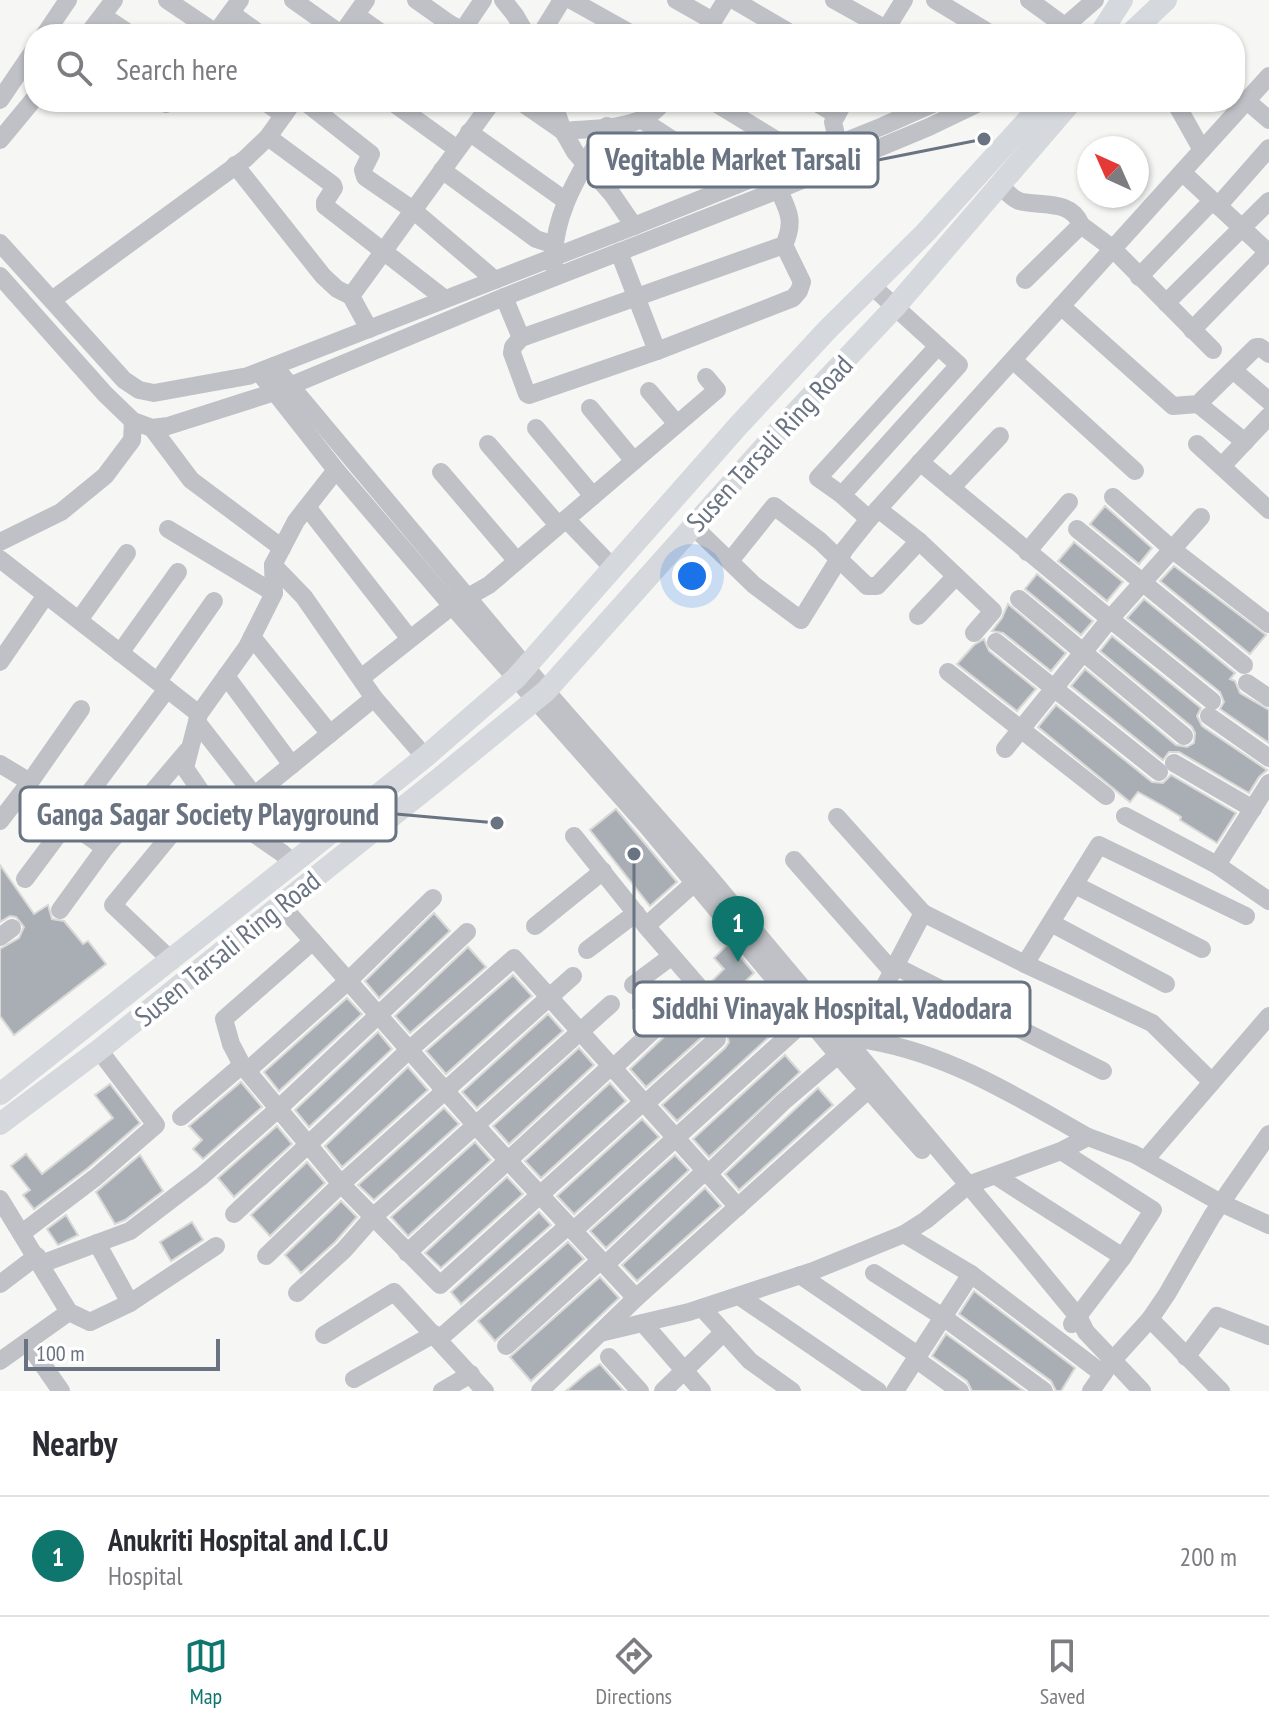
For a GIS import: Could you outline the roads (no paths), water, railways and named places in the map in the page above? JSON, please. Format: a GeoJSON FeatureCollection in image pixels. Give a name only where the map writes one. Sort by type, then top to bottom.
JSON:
{"type":"FeatureCollection","features":[{"type":"Feature","properties":{"kind":"main road"},"geometry":{"type":"LineString","coordinates":[[1106,24],[1122,0]]}},
{"type":"Feature","properties":{"kind":"main road"},"geometry":{"type":"LineString","coordinates":[[1142,24],[1166,0]]}},
{"type":"Feature","properties":{"kind":"main road","name":"Susen Tarsali Ring Road"},"geometry":{"type":"LineString","coordinates":[[3,1087],[172,961],[425,757],[521,672],[738,426],[925,233],[1035,112]]}},
{"type":"Feature","properties":{"kind":"main road","name":"Susen Tarsali Ring Road"},"geometry":{"type":"LineString","coordinates":[[0,1124],[99,1050],[540,696],[895,307],[1062,112]]}},
{"type":"Feature","properties":{"kind":"street"},"geometry":{"type":"LineString","coordinates":[[52,24],[68,0]]}},
{"type":"Feature","properties":{"kind":"street"},"geometry":{"type":"LineString","coordinates":[[96,24],[114,0]]}},
{"type":"Feature","properties":{"kind":"street"},"geometry":{"type":"LineString","coordinates":[[167,0],[202,24]]}},
{"type":"Feature","properties":{"kind":"street"},"geometry":{"type":"LineString","coordinates":[[293,0],[327,24]]}},
{"type":"Feature","properties":{"kind":"street"},"geometry":{"type":"LineString","coordinates":[[416,0],[442,24]]}},
{"type":"Feature","properties":{"kind":"street"},"geometry":{"type":"LineString","coordinates":[[467,24],[483,0]]}},
{"type":"Feature","properties":{"kind":"street"},"geometry":{"type":"LineString","coordinates":[[503,0],[520,24]]}},
{"type":"Feature","properties":{"kind":"street"},"geometry":{"type":"LineString","coordinates":[[547,24],[562,0]]}},
{"type":"Feature","properties":{"kind":"street"},"geometry":{"type":"LineString","coordinates":[[571,0],[614,24]]}},
{"type":"Feature","properties":{"kind":"street"},"geometry":{"type":"LineString","coordinates":[[676,0],[704,24]]}},
{"type":"Feature","properties":{"kind":"street"},"geometry":{"type":"LineString","coordinates":[[711,24],[726,0]]}},
{"type":"Feature","properties":{"kind":"street"},"geometry":{"type":"LineString","coordinates":[[734,0],[775,24]]}},
{"type":"Feature","properties":{"kind":"street"},"geometry":{"type":"LineString","coordinates":[[834,0],[874,24]]}},
{"type":"Feature","properties":{"kind":"street"},"geometry":{"type":"LineString","coordinates":[[892,24],[904,0]]}},
{"type":"Feature","properties":{"kind":"street"},"geometry":{"type":"LineString","coordinates":[[935,0],[975,24]]}},
{"type":"Feature","properties":{"kind":"street"},"geometry":{"type":"LineString","coordinates":[[1029,0],[1055,24]]}},
{"type":"Feature","properties":{"kind":"street"},"geometry":{"type":"LineString","coordinates":[[1068,24],[1095,0]]}},
{"type":"Feature","properties":{"kind":"street"},"geometry":{"type":"LineString","coordinates":[[223,24],[235,7],[251,24]]}},
{"type":"Feature","properties":{"kind":"street"},"geometry":{"type":"LineString","coordinates":[[348,24],[361,7],[375,24]]}},
{"type":"Feature","properties":{"kind":"street"},"geometry":{"type":"LineString","coordinates":[[103,16],[115,24]]}},
{"type":"Feature","properties":{"kind":"street"},"geometry":{"type":"LineString","coordinates":[[0,100],[24,65]]}},
{"type":"Feature","properties":{"kind":"street"},"geometry":{"type":"LineString","coordinates":[[1269,76],[1247,101],[1269,120]]}},
{"type":"Feature","properties":{"kind":"street"},"geometry":{"type":"LineString","coordinates":[[0,140],[24,111]]}},
{"type":"Feature","properties":{"kind":"street"},"geometry":{"type":"LineString","coordinates":[[52,300],[245,159],[268,137],[286,112]]}},
{"type":"Feature","properties":{"kind":"street"},"geometry":{"type":"LineString","coordinates":[[318,112],[371,154],[363,175],[334,188],[325,206],[445,299]]}},
{"type":"Feature","properties":{"kind":"street"},"geometry":{"type":"LineString","coordinates":[[406,112],[457,149]]}},
{"type":"Feature","properties":{"kind":"street"},"geometry":{"type":"LineString","coordinates":[[351,296],[484,112]]}},
{"type":"Feature","properties":{"kind":"street"},"geometry":{"type":"LineString","coordinates":[[535,112],[563,131],[642,120],[650,112]]}},
{"type":"Feature","properties":{"kind":"street"},"geometry":{"type":"LineString","coordinates":[[556,112],[563,131],[585,164],[612,194],[634,226]]}},
{"type":"Feature","properties":{"kind":"street"},"geometry":{"type":"LineString","coordinates":[[730,112],[776,140],[793,162]]}},
{"type":"Feature","properties":{"kind":"street"},"geometry":{"type":"LineString","coordinates":[[839,112],[833,129],[844,163]]}},
{"type":"Feature","properties":{"kind":"street"},"geometry":{"type":"LineString","coordinates":[[0,243],[124,380],[139,390],[171,392],[266,369],[495,280],[554,251],[634,226],[837,145],[907,112]]}},
{"type":"Feature","properties":{"kind":"street"},"geometry":{"type":"LineString","coordinates":[[0,276],[133,421],[152,428],[168,426],[283,389],[504,297],[844,163],[959,112]]}},
{"type":"Feature","properties":{"kind":"street"},"geometry":{"type":"LineString","coordinates":[[1181,112],[1202,150]]}},
{"type":"Feature","properties":{"kind":"street"},"geometry":{"type":"LineString","coordinates":[[693,526],[754,585],[801,620],[839,559],[874,514],[1237,112]]}},
{"type":"Feature","properties":{"kind":"street"},"geometry":{"type":"LineString","coordinates":[[642,120],[716,168],[736,185]]}},
{"type":"Feature","properties":{"kind":"street"},"geometry":{"type":"LineString","coordinates":[[554,278],[554,251],[566,201],[607,126]]}},
{"type":"Feature","properties":{"kind":"street"},"geometry":{"type":"LineString","coordinates":[[469,132],[566,201]]}},
{"type":"Feature","properties":{"kind":"street"},"geometry":{"type":"LineString","coordinates":[[268,137],[334,188]]}},
{"type":"Feature","properties":{"kind":"street"},"geometry":{"type":"LineString","coordinates":[[1139,277],[1269,148]]}},
{"type":"Feature","properties":{"kind":"street"},"geometry":{"type":"LineString","coordinates":[[235,165],[323,276],[337,289],[351,296],[369,329]]}},
{"type":"Feature","properties":{"kind":"street"},"geometry":{"type":"LineString","coordinates":[[442,170],[554,251]]}},
{"type":"Feature","properties":{"kind":"street"},"geometry":{"type":"LineString","coordinates":[[771,171],[791,216],[784,245],[802,282],[793,298],[657,351],[529,395],[512,353],[521,338],[784,245]]}},
{"type":"Feature","properties":{"kind":"street"},"geometry":{"type":"LineString","coordinates":[[1183,173],[1269,252],[1192,330]]}},
{"type":"Feature","properties":{"kind":"street"},"geometry":{"type":"LineString","coordinates":[[363,175],[413,210],[495,280]]}},
{"type":"Feature","properties":{"kind":"street"},"geometry":{"type":"LineString","coordinates":[[1000,185],[1020,201],[1046,202],[1075,214],[1081,225],[1112,248],[1213,350]]}},
{"type":"Feature","properties":{"kind":"street"},"geometry":{"type":"LineString","coordinates":[[1166,303],[1269,201]]}},
{"type":"Feature","properties":{"kind":"street"},"geometry":{"type":"LineString","coordinates":[[1025,280],[1081,225]]}},
{"type":"Feature","properties":{"kind":"street"},"geometry":{"type":"LineString","coordinates":[[619,252],[657,351]]}},
{"type":"Feature","properties":{"kind":"street"},"geometry":{"type":"LineString","coordinates":[[842,495],[959,365],[872,286]]}},
{"type":"Feature","properties":{"kind":"street"},"geometry":{"type":"LineString","coordinates":[[504,297],[521,338]]}},
{"type":"Feature","properties":{"kind":"street"},"geometry":{"type":"LineString","coordinates":[[1061,306],[1169,405],[1180,408],[1198,404],[1256,347],[1269,354]]}},
{"type":"Feature","properties":{"kind":"street"},"geometry":{"type":"LineString","coordinates":[[938,346],[818,478],[919,541],[993,611],[974,633]]}},
{"type":"Feature","properties":{"kind":"street"},"geometry":{"type":"LineString","coordinates":[[1013,360],[1135,471]]}},
{"type":"Feature","properties":{"kind":"street"},"geometry":{"type":"LineString","coordinates":[[266,369],[459,602]]}},
{"type":"Feature","properties":{"kind":"street"},"geometry":{"type":"LineString","coordinates":[[1233,370],[1269,401]]}},
{"type":"Feature","properties":{"kind":"street"},"geometry":{"type":"LineString","coordinates":[[361,678],[459,602],[489,585],[717,390],[706,377]]}},
{"type":"Feature","properties":{"kind":"street"},"geometry":{"type":"LineString","coordinates":[[283,389],[336,470],[459,602],[840,1038],[1078,1325],[1108,1367]]}},
{"type":"Feature","properties":{"kind":"street"},"geometry":{"type":"LineString","coordinates":[[649,391],[677,424]]}},
{"type":"Feature","properties":{"kind":"street"},"geometry":{"type":"LineString","coordinates":[[1198,404],[1245,442]]}},
{"type":"Feature","properties":{"kind":"street"},"geometry":{"type":"LineString","coordinates":[[590,408],[634,461]]}},
{"type":"Feature","properties":{"kind":"street"},"geometry":{"type":"LineString","coordinates":[[1222,466],[1269,416]]}},
{"type":"Feature","properties":{"kind":"street"},"geometry":{"type":"LineString","coordinates":[[0,542],[61,512],[105,476],[132,440],[133,421]]}},
{"type":"Feature","properties":{"kind":"street"},"geometry":{"type":"LineString","coordinates":[[152,428],[191,480],[277,557],[374,698],[425,757]]}},
{"type":"Feature","properties":{"kind":"street"},"geometry":{"type":"LineString","coordinates":[[536,428],[593,496]]}},
{"type":"Feature","properties":{"kind":"street"},"geometry":{"type":"LineString","coordinates":[[951,488],[1000,436]]}},
{"type":"Feature","properties":{"kind":"street"},"geometry":{"type":"LineString","coordinates":[[488,444],[562,522],[614,569]]}},
{"type":"Feature","properties":{"kind":"street"},"geometry":{"type":"LineString","coordinates":[[1197,444],[1269,510]]}},
{"type":"Feature","properties":{"kind":"street"},"geometry":{"type":"LineString","coordinates":[[920,462],[1110,619],[1269,758]]}},
{"type":"Feature","properties":{"kind":"street"},"geometry":{"type":"LineString","coordinates":[[293,863],[208,802],[185,768],[198,718],[252,637],[274,593],[277,557],[296,521],[336,470]]}},
{"type":"Feature","properties":{"kind":"street"},"geometry":{"type":"LineString","coordinates":[[441,472],[517,561]]}},
{"type":"Feature","properties":{"kind":"street"},"geometry":{"type":"LineString","coordinates":[[1113,497],[1173,550],[1269,624]]}},
{"type":"Feature","properties":{"kind":"street"},"geometry":{"type":"LineString","coordinates":[[1027,552],[1069,502]]}},
{"type":"Feature","properties":{"kind":"street"},"geometry":{"type":"LineString","coordinates":[[730,561],[774,506],[820,541],[867,586],[877,586],[919,541]]}},
{"type":"Feature","properties":{"kind":"street"},"geometry":{"type":"LineString","coordinates":[[307,507],[410,639]]}},
{"type":"Feature","properties":{"kind":"street"},"geometry":{"type":"LineString","coordinates":[[1005,749],[1110,619],[1201,517]]}},
{"type":"Feature","properties":{"kind":"street"},"geometry":{"type":"LineString","coordinates":[[168,529],[274,593]]}},
{"type":"Feature","properties":{"kind":"street"},"geometry":{"type":"LineString","coordinates":[[1077,529],[1269,698]]}},
{"type":"Feature","properties":{"kind":"street"},"geometry":{"type":"LineString","coordinates":[[79,620],[127,553]]}},
{"type":"Feature","properties":{"kind":"street"},"geometry":{"type":"LineString","coordinates":[[2,565],[162,685],[198,718],[254,795]]}},
{"type":"Feature","properties":{"kind":"street"},"geometry":{"type":"LineString","coordinates":[[120,653],[178,572]]}},
{"type":"Feature","properties":{"kind":"street"},"geometry":{"type":"LineString","coordinates":[[918,616],[956,576]]}},
{"type":"Feature","properties":{"kind":"street"},"geometry":{"type":"LineString","coordinates":[[0,662],[46,595]]}},
{"type":"Feature","properties":{"kind":"street"},"geometry":{"type":"LineString","coordinates":[[1019,599],[1184,736]]}},
{"type":"Feature","properties":{"kind":"street"},"geometry":{"type":"LineString","coordinates":[[25,879],[162,685],[214,601]]}},
{"type":"Feature","properties":{"kind":"street"},"geometry":{"type":"LineString","coordinates":[[252,637],[330,734]]}},
{"type":"Feature","properties":{"kind":"street"},"geometry":{"type":"LineString","coordinates":[[996,642],[1054,689],[1166,768],[1253,809]]}},
{"type":"Feature","properties":{"kind":"street"},"geometry":{"type":"LineString","coordinates":[[948,672],[1106,796]]}},
{"type":"Feature","properties":{"kind":"street"},"geometry":{"type":"LineString","coordinates":[[226,676],[292,765]]}},
{"type":"Feature","properties":{"kind":"street"},"geometry":{"type":"LineString","coordinates":[[229,816],[374,698]]}},
{"type":"Feature","properties":{"kind":"street"},"geometry":{"type":"LineString","coordinates":[[0,821],[81,709]]}},
{"type":"Feature","properties":{"kind":"street"},"geometry":{"type":"LineString","coordinates":[[60,910],[105,848],[191,747]]}},
{"type":"Feature","properties":{"kind":"street"},"geometry":{"type":"LineString","coordinates":[[0,764],[30,782]]}},
{"type":"Feature","properties":{"kind":"street"},"geometry":{"type":"LineString","coordinates":[[1217,865],[1269,783]]}},
{"type":"Feature","properties":{"kind":"street"},"geometry":{"type":"LineString","coordinates":[[1125,816],[1267,895]]}},
{"type":"Feature","properties":{"kind":"street"},"geometry":{"type":"LineString","coordinates":[[837,817],[923,913],[1152,1023],[1212,1082]]}},
{"type":"Feature","properties":{"kind":"street"},"geometry":{"type":"LineString","coordinates":[[68,822],[105,848]]}},
{"type":"Feature","properties":{"kind":"street"},"geometry":{"type":"LineString","coordinates":[[172,961],[113,905],[178,826]]}},
{"type":"Feature","properties":{"kind":"street"},"geometry":{"type":"LineString","coordinates":[[574,836],[698,986]]}},
{"type":"Feature","properties":{"kind":"street"},"geometry":{"type":"LineString","coordinates":[[1025,964],[1096,847],[1104,845],[1246,916]]}},
{"type":"Feature","properties":{"kind":"street"},"geometry":{"type":"LineString","coordinates":[[794,860],[894,969],[1103,1071]]}},
{"type":"Feature","properties":{"kind":"street"},"geometry":{"type":"LineString","coordinates":[[535,926],[603,871]]}},
{"type":"Feature","properties":{"kind":"street"},"geometry":{"type":"LineString","coordinates":[[587,950],[641,919],[700,878]]}},
{"type":"Feature","properties":{"kind":"street"},"geometry":{"type":"LineString","coordinates":[[700,878],[807,1019],[840,1038],[905,1047],[953,1065],[1088,1137],[1145,1160],[1221,1203],[1269,1225]]}},
{"type":"Feature","properties":{"kind":"street"},"geometry":{"type":"LineString","coordinates":[[1075,885],[1202,949]]}},
{"type":"Feature","properties":{"kind":"street"},"geometry":{"type":"LineString","coordinates":[[181,1117],[245,1068],[348,981],[433,898]]}},
{"type":"Feature","properties":{"kind":"street"},"geometry":{"type":"LineString","coordinates":[[281,905],[475,1125],[636,1298]]}},
{"type":"Feature","properties":{"kind":"street"},"geometry":{"type":"LineString","coordinates":[[506,1346],[838,1055],[840,1038],[894,969],[923,913]]}},
{"type":"Feature","properties":{"kind":"street"},"geometry":{"type":"LineString","coordinates":[[1051,923],[1166,984]]}},
{"type":"Feature","properties":{"kind":"street"},"geometry":{"type":"LineString","coordinates":[[0,1284],[39,1260],[130,1231],[202,1176],[278,1109],[467,932]]}},
{"type":"Feature","properties":{"kind":"street"},"geometry":{"type":"LineString","coordinates":[[313,941],[224,1019],[231,1044],[245,1068],[308,1146],[440,1285],[717,1039]]}},
{"type":"Feature","properties":{"kind":"street"},"geometry":{"type":"LineString","coordinates":[[633,985],[672,956]]}},
{"type":"Feature","properties":{"kind":"street"},"geometry":{"type":"LineString","coordinates":[[234,1214],[409,1050],[514,958],[738,1207]]}},
{"type":"Feature","properties":{"kind":"street"},"geometry":{"type":"LineString","coordinates":[[266,1256],[341,1184],[573,976]]}},
{"type":"Feature","properties":{"kind":"street"},"geometry":{"type":"LineString","coordinates":[[297,1293],[344,1250],[373,1217],[611,1004]]}},
{"type":"Feature","properties":{"kind":"street"},"geometry":{"type":"LineString","coordinates":[[1145,1160],[1269,1016]]}},
{"type":"Feature","properties":{"kind":"street"},"geometry":{"type":"LineString","coordinates":[[354,1379],[436,1336],[571,1228],[807,1019]]}},
{"type":"Feature","properties":{"kind":"street"},"geometry":{"type":"LineString","coordinates":[[407,1253],[660,1024]]}},
{"type":"Feature","properties":{"kind":"street"},"geometry":{"type":"LineString","coordinates":[[22,1233],[96,1177],[156,1125],[99,1050]]}},
{"type":"Feature","properties":{"kind":"street"},"geometry":{"type":"LineString","coordinates":[[838,1055],[964,1188]]}},
{"type":"Feature","properties":{"kind":"street"},"geometry":{"type":"LineString","coordinates":[[540,1391],[636,1298],[868,1090]]}},
{"type":"Feature","properties":{"kind":"street"},"geometry":{"type":"LineString","coordinates":[[1091,1391],[1150,1319],[1221,1203],[1269,1134]]}},
{"type":"Feature","properties":{"kind":"street"},"geometry":{"type":"LineString","coordinates":[[600,1333],[739,1296],[904,1234],[964,1188],[1061,1151],[1088,1137]]}},
{"type":"Feature","properties":{"kind":"street"},"geometry":{"type":"LineString","coordinates":[[1061,1151],[1153,1210],[1078,1325]]}},
{"type":"Feature","properties":{"kind":"street"},"geometry":{"type":"LineString","coordinates":[[996,1176],[1123,1257]]}},
{"type":"Feature","properties":{"kind":"street"},"geometry":{"type":"LineString","coordinates":[[0,1199],[69,1312],[90,1322],[130,1303],[216,1246]]}},
{"type":"Feature","properties":{"kind":"street"},"geometry":{"type":"LineString","coordinates":[[904,1234],[971,1274],[1142,1391]]}},
{"type":"Feature","properties":{"kind":"street"},"geometry":{"type":"LineString","coordinates":[[97,1243],[130,1303]]}},
{"type":"Feature","properties":{"kind":"street"},"geometry":{"type":"LineString","coordinates":[[874,1273],[943,1317],[1044,1391]]}},
{"type":"Feature","properties":{"kind":"street"},"geometry":{"type":"LineString","coordinates":[[895,1391],[971,1274]]}},
{"type":"Feature","properties":{"kind":"street"},"geometry":{"type":"LineString","coordinates":[[800,1275],[960,1391]]}},
{"type":"Feature","properties":{"kind":"street"},"geometry":{"type":"LineString","coordinates":[[324,1335],[394,1292],[485,1391]]}},
{"type":"Feature","properties":{"kind":"street"},"geometry":{"type":"LineString","coordinates":[[739,1296],[878,1391]]}},
{"type":"Feature","properties":{"kind":"street"},"geometry":{"type":"LineString","coordinates":[[702,1308],[750,1361],[792,1391]]}},
{"type":"Feature","properties":{"kind":"street"},"geometry":{"type":"LineString","coordinates":[[0,1361],[69,1312]]}},
{"type":"Feature","properties":{"kind":"street"},"geometry":{"type":"LineString","coordinates":[[1186,1357],[1217,1316],[1269,1336]]}},
{"type":"Feature","properties":{"kind":"street"},"geometry":{"type":"LineString","coordinates":[[1150,1319],[1221,1391]]}},
{"type":"Feature","properties":{"kind":"street"},"geometry":{"type":"LineString","coordinates":[[643,1323],[702,1391]]}},
{"type":"Feature","properties":{"kind":"street"},"geometry":{"type":"LineString","coordinates":[[663,1391],[724,1332]]}},
{"type":"Feature","properties":{"kind":"street"},"geometry":{"type":"LineString","coordinates":[[27,1342],[61,1391]]}},
{"type":"Feature","properties":{"kind":"street"},"geometry":{"type":"LineString","coordinates":[[609,1357],[640,1391]]}},
{"type":"Feature","properties":{"kind":"street"},"geometry":{"type":"LineString","coordinates":[[442,1391],[471,1374]]}},
{"type":"Feature","properties":{"kind":"place","name":"Vegitable Market Tarsali"},"geometry":{"type":"Point","coordinates":[984,139]}},
{"type":"Feature","properties":{"kind":"place","name":"Ganga Sagar Society Playground"},"geometry":{"type":"Point","coordinates":[497,823]}},
{"type":"Feature","properties":{"kind":"place","name":"Siddhi Vinayak Hospital, Vadodara"},"geometry":{"type":"Point","coordinates":[634,854]}},
{"type":"Feature","properties":{"kind":"place","name":"Anukriti Hospital and I.C.U"},"geometry":{"type":"Point","coordinates":[738,962]}}]}
